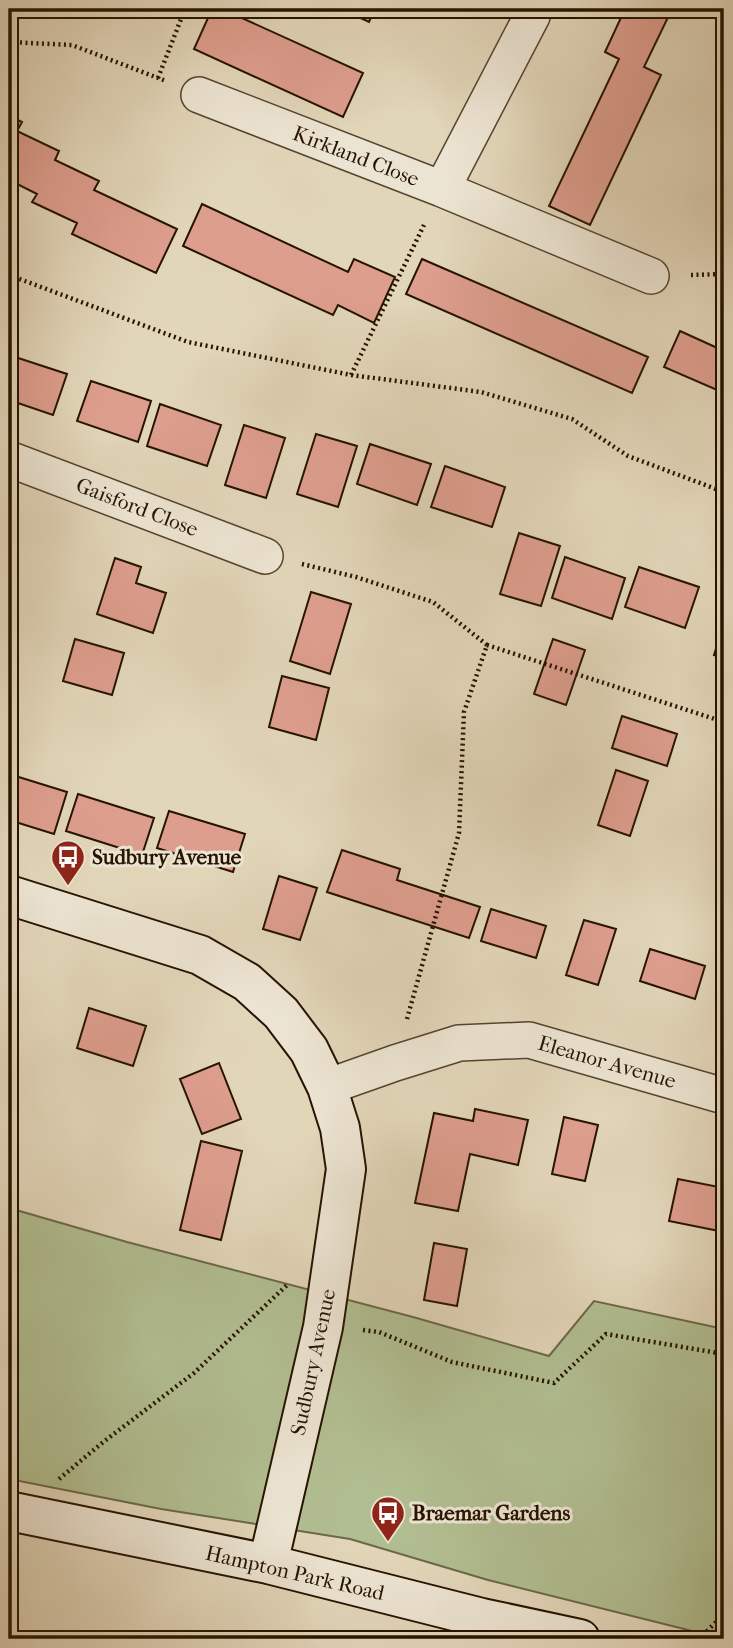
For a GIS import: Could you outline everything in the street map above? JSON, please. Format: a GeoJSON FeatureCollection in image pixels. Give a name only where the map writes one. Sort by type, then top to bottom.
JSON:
{"type":"FeatureCollection","features":[{"type":"Feature","properties":{"kind":"street","name":"Kirkland Close"},"geometry":{"type":"LineString","coordinates":[[199,95],[442,189],[534,9]]}},
{"type":"Feature","properties":{"kind":"street"},"geometry":{"type":"LineString","coordinates":[[442,189],[651,276]]}},
{"type":"Feature","properties":{"kind":"street","name":"Gaisford Close"},"geometry":{"type":"LineString","coordinates":[[9,459],[265,556]]}},
{"type":"Feature","properties":{"kind":"street","name":"Sudbury Avenue"},"geometry":{"type":"LineString","coordinates":[[9,895],[200,955],[247,982],[281,1013],[309,1050],[327,1087],[340,1128],[346,1169],[323,1326],[268,1564]]}},
{"type":"Feature","properties":{"kind":"street","name":"Eleanor Avenue"},"geometry":{"type":"LineString","coordinates":[[327,1087],[459,1043],[529,1040],[724,1096]]}},
{"type":"Feature","properties":{"kind":"street","name":"Hampton Park Road"},"geometry":{"type":"LineString","coordinates":[[13,1512],[268,1564],[482,1618],[580,1639]]}},
{"type":"Feature","properties":{"kind":"path"},"geometry":{"type":"LineString","coordinates":[[158,78],[185,9]]}},
{"type":"Feature","properties":{"kind":"path"},"geometry":{"type":"LineString","coordinates":[[9,42],[72,45],[199,95]]}},
{"type":"Feature","properties":{"kind":"path"},"geometry":{"type":"LineString","coordinates":[[351,375],[442,189]]}},
{"type":"Feature","properties":{"kind":"path"},"geometry":{"type":"LineString","coordinates":[[9,275],[188,342],[351,375],[481,392],[572,419],[628,456],[724,492]]}},
{"type":"Feature","properties":{"kind":"path"},"geometry":{"type":"LineString","coordinates":[[265,556],[356,577],[433,602],[487,645],[724,722]]}},
{"type":"Feature","properties":{"kind":"path"},"geometry":{"type":"LineString","coordinates":[[395,1063],[459,833],[464,712],[487,645]]}},
{"type":"Feature","properties":{"kind":"path"},"geometry":{"type":"LineString","coordinates":[[13,1512],[194,1374],[295,1278]]}},
{"type":"Feature","properties":{"kind":"path"},"geometry":{"type":"LineString","coordinates":[[323,1326],[379,1332],[452,1362],[554,1383],[606,1334],[724,1354]]}},
{"type":"Feature","properties":{"kind":"path"},"geometry":{"type":"LineString","coordinates":[[699,1639],[724,1614]]}},
{"type":"Feature","properties":{"kind":"green space"},"geometry":{"type":"Polygon","coordinates":[[[9,1208],[549,1356],[594,1301],[724,1329],[724,1639],[488,1580],[350,1539],[161,1509],[9,1479],[9,1208]]]}},
{"type":"Feature","properties":{"kind":"building"},"geometry":{"type":"Polygon","coordinates":[[[9,9],[19,9],[17,32],[9,32],[9,9]]]}},
{"type":"Feature","properties":{"kind":"building"},"geometry":{"type":"Polygon","coordinates":[[[212,9],[222,9],[363,73],[343,117],[194,49],[212,9]]]}},
{"type":"Feature","properties":{"kind":"building"},"geometry":{"type":"Polygon","coordinates":[[[341,9],[375,9],[369,22],[341,9]]]}},
{"type":"Feature","properties":{"kind":"building"},"geometry":{"type":"Polygon","coordinates":[[[625,9],[672,9],[644,67],[661,75],[590,225],[549,206],[619,59],[605,52],[625,9]]]}},
{"type":"Feature","properties":{"kind":"building"},"geometry":{"type":"Polygon","coordinates":[[[9,116],[22,122],[17,131],[59,151],[55,160],[99,181],[94,190],[177,229],[156,273],[72,234],[77,223],[32,202],[37,194],[9,180],[9,116]]]}},
{"type":"Feature","properties":{"kind":"building"},"geometry":{"type":"Polygon","coordinates":[[[202,204],[348,272],[354,259],[395,277],[374,323],[338,305],[333,315],[183,246],[202,204]]]}},
{"type":"Feature","properties":{"kind":"building"},"geometry":{"type":"Polygon","coordinates":[[[422,259],[648,357],[632,393],[406,294],[422,259]]]}},
{"type":"Feature","properties":{"kind":"building"},"geometry":{"type":"Polygon","coordinates":[[[680,331],[724,351],[724,393],[664,367],[680,331]]]}},
{"type":"Feature","properties":{"kind":"building"},"geometry":{"type":"Polygon","coordinates":[[[9,355],[67,374],[53,415],[9,400],[9,355]]]}},
{"type":"Feature","properties":{"kind":"building"},"geometry":{"type":"Polygon","coordinates":[[[91,381],[151,401],[138,442],[77,421],[91,381]]]}},
{"type":"Feature","properties":{"kind":"building"},"geometry":{"type":"Polygon","coordinates":[[[160,404],[221,425],[207,466],[147,446],[160,404]]]}},
{"type":"Feature","properties":{"kind":"building"},"geometry":{"type":"Polygon","coordinates":[[[244,425],[285,438],[266,498],[225,485],[244,425]]]}},
{"type":"Feature","properties":{"kind":"building"},"geometry":{"type":"Polygon","coordinates":[[[316,434],[357,446],[338,507],[297,494],[316,434]]]}},
{"type":"Feature","properties":{"kind":"building"},"geometry":{"type":"Polygon","coordinates":[[[370,444],[431,464],[417,505],[357,484],[370,444]]]}},
{"type":"Feature","properties":{"kind":"building"},"geometry":{"type":"Polygon","coordinates":[[[445,466],[505,487],[492,527],[431,507],[445,466]]]}},
{"type":"Feature","properties":{"kind":"building"},"geometry":{"type":"Polygon","coordinates":[[[519,533],[560,546],[541,606],[500,594],[519,533]]]}},
{"type":"Feature","properties":{"kind":"building"},"geometry":{"type":"Polygon","coordinates":[[[565,557],[625,578],[612,619],[552,598],[565,557]]]}},
{"type":"Feature","properties":{"kind":"building"},"geometry":{"type":"Polygon","coordinates":[[[115,558],[141,567],[136,583],[166,593],[153,633],[97,614],[115,558]]]}},
{"type":"Feature","properties":{"kind":"building"},"geometry":{"type":"Polygon","coordinates":[[[639,567],[699,587],[685,628],[625,607],[639,567]]]}},
{"type":"Feature","properties":{"kind":"building"},"geometry":{"type":"Polygon","coordinates":[[[311,592],[351,604],[330,674],[290,661],[311,592]]]}},
{"type":"Feature","properties":{"kind":"building"},"geometry":{"type":"Polygon","coordinates":[[[724,623],[724,658],[714,655],[724,623]]]}},
{"type":"Feature","properties":{"kind":"building"},"geometry":{"type":"Polygon","coordinates":[[[75,639],[124,653],[112,695],[63,681],[75,639]]]}},
{"type":"Feature","properties":{"kind":"building"},"geometry":{"type":"Polygon","coordinates":[[[553,639],[585,650],[566,705],[534,694],[553,639]]]}},
{"type":"Feature","properties":{"kind":"building"},"geometry":{"type":"Polygon","coordinates":[[[282,676],[329,688],[316,740],[269,727],[282,676]]]}},
{"type":"Feature","properties":{"kind":"building"},"geometry":{"type":"Polygon","coordinates":[[[622,716],[677,734],[667,766],[612,748],[622,716]]]}},
{"type":"Feature","properties":{"kind":"building"},"geometry":{"type":"Polygon","coordinates":[[[616,770],[648,781],[630,836],[598,825],[616,770]]]}},
{"type":"Feature","properties":{"kind":"building"},"geometry":{"type":"Polygon","coordinates":[[[9,774],[67,792],[54,834],[9,820],[9,774]]]}},
{"type":"Feature","properties":{"kind":"building"},"geometry":{"type":"Polygon","coordinates":[[[78,794],[154,818],[142,855],[66,831],[78,794]]]}},
{"type":"Feature","properties":{"kind":"building"},"geometry":{"type":"Polygon","coordinates":[[[169,811],[245,834],[233,872],[157,848],[169,811]]]}},
{"type":"Feature","properties":{"kind":"building"},"geometry":{"type":"Polygon","coordinates":[[[342,850],[400,869],[397,880],[480,907],[469,938],[327,892],[342,850]]]}},
{"type":"Feature","properties":{"kind":"building"},"geometry":{"type":"Polygon","coordinates":[[[279,876],[317,888],[300,940],[263,929],[279,876]]]}},
{"type":"Feature","properties":{"kind":"building"},"geometry":{"type":"Polygon","coordinates":[[[491,909],[546,926],[536,958],[481,941],[491,909]]]}},
{"type":"Feature","properties":{"kind":"building"},"geometry":{"type":"Polygon","coordinates":[[[584,920],[616,929],[598,985],[566,975],[584,920]]]}},
{"type":"Feature","properties":{"kind":"building"},"geometry":{"type":"Polygon","coordinates":[[[650,949],[705,966],[695,999],[640,981],[650,949]]]}},
{"type":"Feature","properties":{"kind":"building"},"geometry":{"type":"Polygon","coordinates":[[[89,1008],[146,1026],[133,1066],[77,1048],[89,1008]]]}},
{"type":"Feature","properties":{"kind":"building"},"geometry":{"type":"Polygon","coordinates":[[[219,1063],[241,1119],[202,1134],[180,1079],[219,1063]]]}},
{"type":"Feature","properties":{"kind":"building"},"geometry":{"type":"Polygon","coordinates":[[[475,1109],[528,1120],[518,1165],[470,1154],[458,1211],[415,1203],[434,1113],[473,1121],[475,1109]]]}},
{"type":"Feature","properties":{"kind":"building"},"geometry":{"type":"Polygon","coordinates":[[[564,1117],[598,1125],[585,1181],[552,1174],[564,1117]]]}},
{"type":"Feature","properties":{"kind":"building"},"geometry":{"type":"Polygon","coordinates":[[[201,1141],[242,1151],[221,1240],[180,1230],[201,1141]]]}},
{"type":"Feature","properties":{"kind":"building"},"geometry":{"type":"Polygon","coordinates":[[[678,1179],[724,1188],[724,1232],[669,1221],[678,1179]]]}},
{"type":"Feature","properties":{"kind":"building"},"geometry":{"type":"Polygon","coordinates":[[[434,1243],[467,1249],[457,1306],[424,1300],[434,1243]]]}},
{"type":"Feature","properties":{"kind":"place","name":"Sudbury Avenue"},"geometry":{"type":"Point","coordinates":[68,887]}},
{"type":"Feature","properties":{"kind":"place","name":"Braemar Gardens"},"geometry":{"type":"Point","coordinates":[388,1543]}}]}
